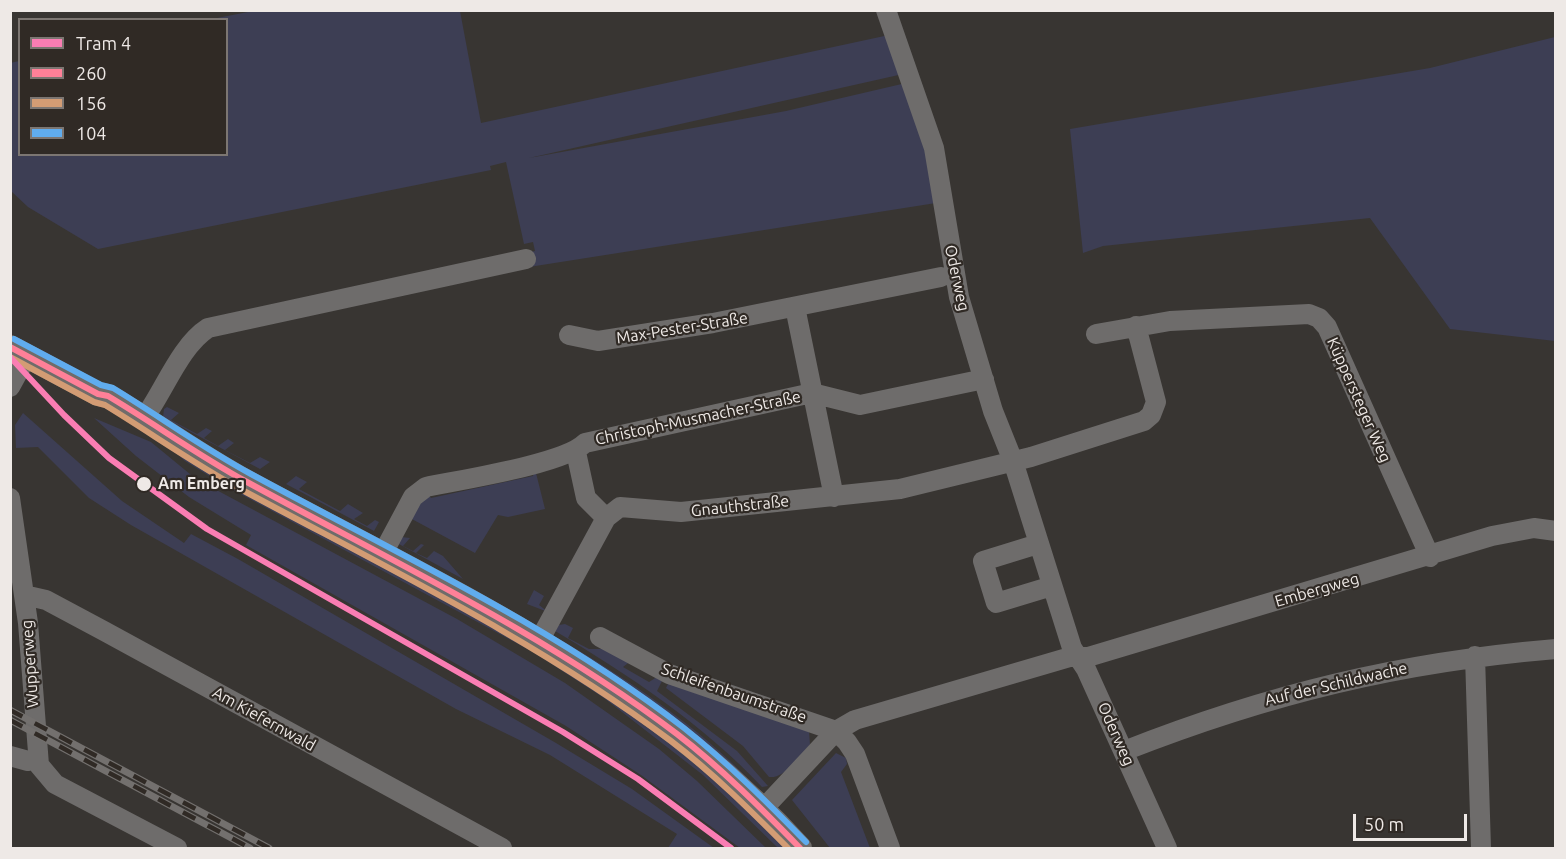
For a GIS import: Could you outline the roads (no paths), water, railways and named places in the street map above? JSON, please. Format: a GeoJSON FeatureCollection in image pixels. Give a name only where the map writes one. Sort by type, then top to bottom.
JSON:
{"type":"FeatureCollection","features":[{"type":"Feature","properties":{"kind":"main road"},"geometry":{"type":"LineString","coordinates":[[19,352],[98,394],[108,396],[190,450],[539,641],[656,719],[727,775],[800,849]]}},
{"type":"Feature","properties":{"kind":"street","name":"Oderweg"},"geometry":{"type":"LineString","coordinates":[[886,10],[934,148],[959,297],[993,411],[1013,461],[1072,648],[1086,669],[1167,849]]}},
{"type":"Feature","properties":{"kind":"street"},"geometry":{"type":"LineString","coordinates":[[144,418],[160,397],[190,344],[207,328],[526,259]]}},
{"type":"Feature","properties":{"kind":"street","name":"Max-Pester-Straße"},"geometry":{"type":"LineString","coordinates":[[569,335],[598,341],[750,317],[941,277]]}},
{"type":"Feature","properties":{"kind":"street"},"geometry":{"type":"LineString","coordinates":[[795,307],[834,497]]}},
{"type":"Feature","properties":{"kind":"street","name":"Küppersteger Weg"},"geometry":{"type":"LineString","coordinates":[[1095,334],[1170,321],[1309,314],[1319,318],[1327,327],[1358,402],[1430,557]]}},
{"type":"Feature","properties":{"kind":"street","name":"Gnauthstraße"},"geometry":{"type":"LineString","coordinates":[[606,518],[620,507],[681,512],[900,489],[1013,461],[1132,424],[1151,415],[1156,402],[1136,326]]}},
{"type":"Feature","properties":{"kind":"street"},"geometry":{"type":"LineString","coordinates":[[10,387],[19,352]]}},
{"type":"Feature","properties":{"kind":"street","name":"Christoph-Musmacher-Straße"},"geometry":{"type":"LineString","coordinates":[[382,555],[414,497],[421,490],[576,452],[585,443],[812,393],[860,405],[984,379]]}},
{"type":"Feature","properties":{"kind":"street"},"geometry":{"type":"LineString","coordinates":[[539,641],[606,518],[586,498],[576,452]]}},
{"type":"Feature","properties":{"kind":"street","name":"Wupperweg"},"geometry":{"type":"LineString","coordinates":[[10,498],[14,551],[24,595],[37,759]]}},
{"type":"Feature","properties":{"kind":"street","name":"Embergweg"},"geometry":{"type":"LineString","coordinates":[[1078,657],[1088,657],[1513,531],[1534,528],[1556,531]]}},
{"type":"Feature","properties":{"kind":"street"},"geometry":{"type":"LineString","coordinates":[[1038,544],[983,561],[996,603],[1052,586]]}},
{"type":"Feature","properties":{"kind":"street","name":"Am Kiefernwald"},"geometry":{"type":"LineString","coordinates":[[24,595],[45,600],[104,631],[502,849]]}},
{"type":"Feature","properties":{"kind":"street","name":"Schleifenbaumstraße"},"geometry":{"type":"LineString","coordinates":[[600,637],[669,674],[836,731]]}},
{"type":"Feature","properties":{"kind":"street","name":"Auf der Schildwache"},"geometry":{"type":"LineString","coordinates":[[1124,751],[1241,708],[1324,684],[1475,656],[1556,649]]}},
{"type":"Feature","properties":{"kind":"street"},"geometry":{"type":"LineString","coordinates":[[1475,656],[1481,849]]}},
{"type":"Feature","properties":{"kind":"street"},"geometry":{"type":"LineString","coordinates":[[763,809],[836,731],[855,720],[1070,657],[1078,657]]}},
{"type":"Feature","properties":{"kind":"street"},"geometry":{"type":"LineString","coordinates":[[836,731],[855,754],[890,849]]}},
{"type":"Feature","properties":{"kind":"street"},"geometry":{"type":"LineString","coordinates":[[10,756],[28,761],[37,759],[45,775],[55,784],[177,849]]}},
{"type":"Feature","properties":{"kind":"railway"},"geometry":{"type":"LineString","coordinates":[[10,710],[269,848]]}},
{"type":"Feature","properties":{"kind":"railway"},"geometry":{"type":"LineString","coordinates":[[10,720],[250,848]]}},
{"type":"Feature","properties":{"kind":"tram line","name":"4"},"geometry":{"type":"LineString","coordinates":[[10,357],[64,415],[109,458],[207,529],[563,732],[638,779],[731,848]]}},
{"type":"Feature","properties":{"kind":"place","name":"Am Emberg"},"geometry":{"type":"Point","coordinates":[144,484]}}]}
